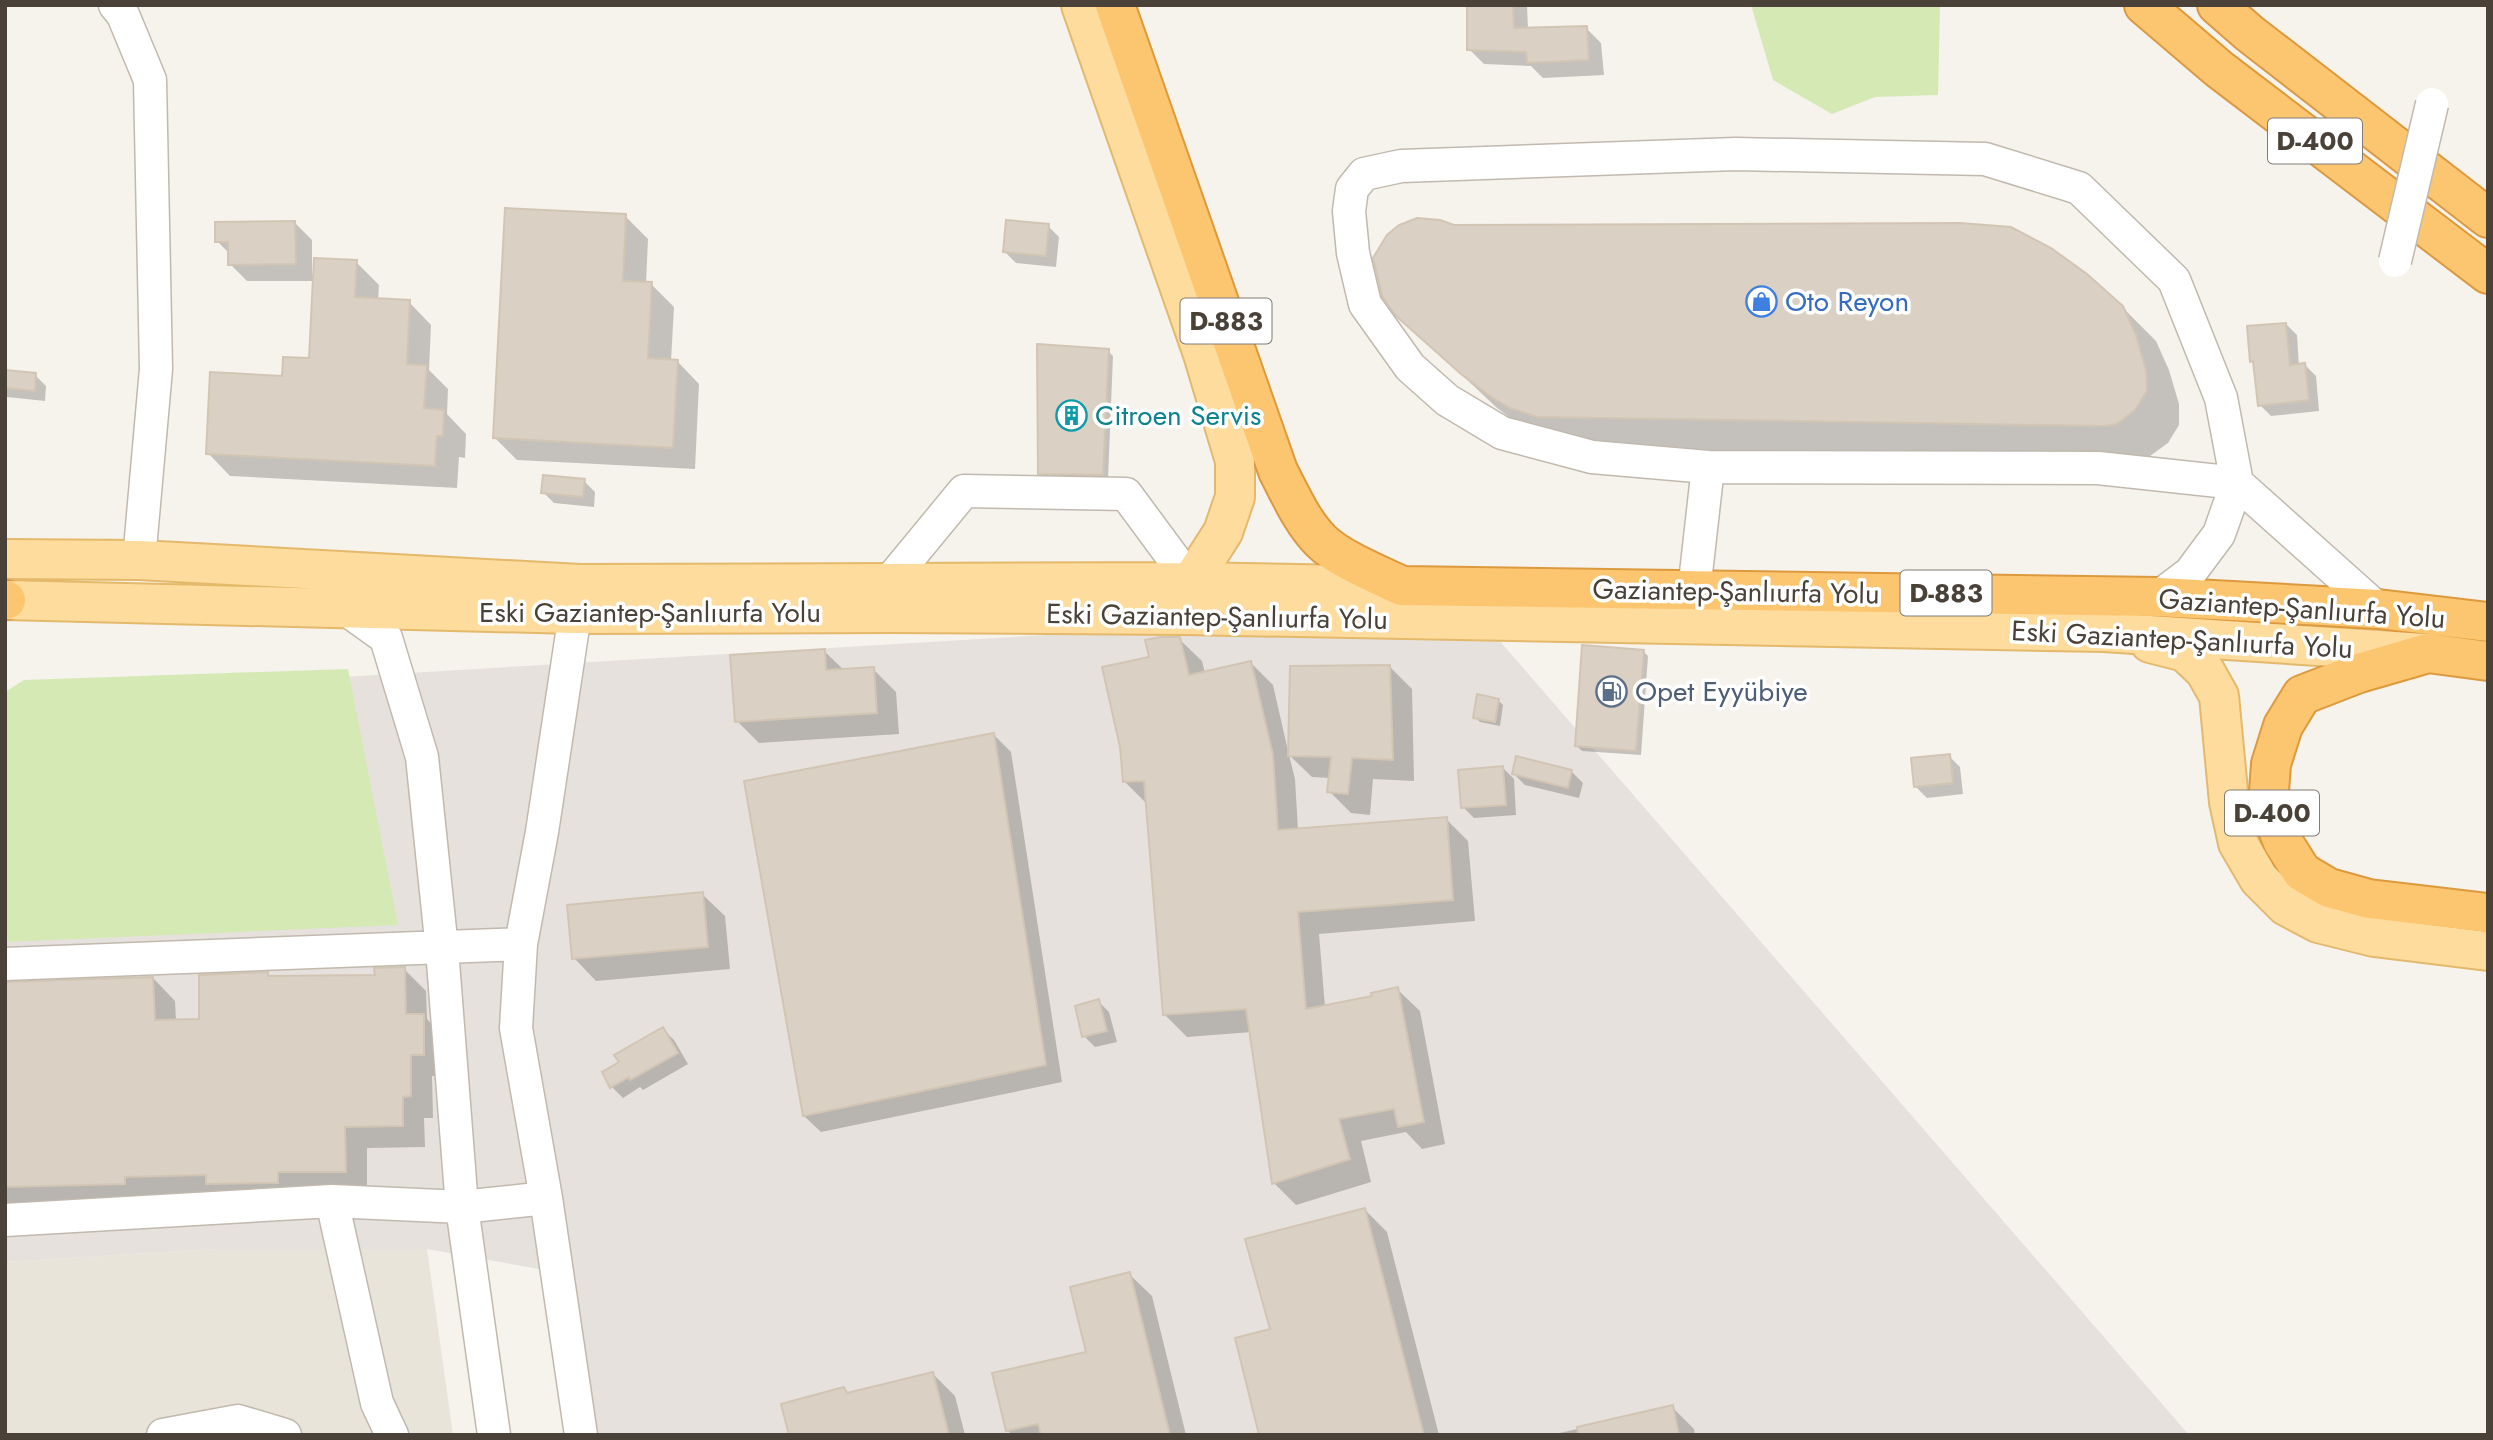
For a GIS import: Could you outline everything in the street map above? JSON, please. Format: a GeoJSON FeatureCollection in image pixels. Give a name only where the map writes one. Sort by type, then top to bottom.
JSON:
{"type":"FeatureCollection","features":[{"type":"Feature","properties":{"kind":"highway","name":"D-883"},"geometry":{"type":"LineString","coordinates":[[1115,5],[1278,471],[1298,510],[1321,541],[1355,563],[1402,586]]}},
{"type":"Feature","properties":{"kind":"highway","name":"D-400"},"geometry":{"type":"LineString","coordinates":[[2144,5],[2219,69],[2488,274]]}},
{"type":"Feature","properties":{"kind":"highway","name":"D-400"},"geometry":{"type":"LineString","coordinates":[[2217,5],[2260,42],[2481,211]]}},
{"type":"Feature","properties":{"kind":"highway","name":"Gaziantep-Şanlıurfa Yolu"},"geometry":{"type":"LineString","coordinates":[[1402,586],[2158,597],[2378,609],[2488,622]]}},
{"type":"Feature","properties":{"kind":"highway","name":"Gaziantep-Şanlıurfa Yolu"},"geometry":{"type":"LineString","coordinates":[[2428,653],[2488,661]]}},
{"type":"Feature","properties":{"kind":"highway","name":"D-400"},"geometry":{"type":"LineString","coordinates":[[2428,653],[2359,673],[2302,695],[2284,726],[2271,764],[2268,805],[2283,842],[2302,872],[2329,888],[2369,899],[2488,913]]}},
{"type":"Feature","properties":{"kind":"main road"},"geometry":{"type":"LineString","coordinates":[[1081,5],[1199,342],[1235,461],[1235,497],[1223,532],[1191,582]]}},
{"type":"Feature","properties":{"kind":"main road","name":"Eski Gaziantep-Şanlıurfa Yolu"},"geometry":{"type":"LineString","coordinates":[[5,559],[139,560],[580,584],[1191,582],[1402,586]]}},
{"type":"Feature","properties":{"kind":"main road","name":"Eski Gaziantep-Şanlıurfa Yolu"},"geometry":{"type":"LineString","coordinates":[[5,600],[575,614],[1184,615],[2104,632],[2428,653]]}},
{"type":"Feature","properties":{"kind":"main road"},"geometry":{"type":"LineString","coordinates":[[2104,632],[2185,652],[2205,671],[2219,696],[2229,802],[2238,843],[2259,879],[2286,906],[2318,923],[2374,937],[2488,951]]}},
{"type":"Feature","properties":{"kind":"street"},"geometry":{"type":"LineString","coordinates":[[115,5],[123,15],[150,80],[156,369],[139,560]]}},
{"type":"Feature","properties":{"kind":"street"},"geometry":{"type":"LineString","coordinates":[[2395,261],[2432,104]]}},
{"type":"Feature","properties":{"kind":"street"},"geometry":{"type":"LineString","coordinates":[[2158,597],[2190,573],[2219,534],[2237,483],[2221,398],[2174,280],[2079,188],[1985,159],[1737,154],[1401,166],[1364,174],[1352,189],[1349,211],[1353,253],[1365,304],[1410,367],[1447,400],[1502,433],[1592,457],[1708,467],[2098,468],[2237,483],[2378,609]]}},
{"type":"Feature","properties":{"kind":"street"},"geometry":{"type":"LineString","coordinates":[[1694,591],[1708,467]]}},
{"type":"Feature","properties":{"kind":"street"},"geometry":{"type":"LineString","coordinates":[[889,582],[964,491],[1126,494],[1191,582]]}},
{"type":"Feature","properties":{"kind":"street"},"geometry":{"type":"LineString","coordinates":[[347,610],[386,638],[422,757],[442,949],[462,1207],[494,1435]]}},
{"type":"Feature","properties":{"kind":"street"},"geometry":{"type":"LineString","coordinates":[[575,614],[542,832],[521,944],[516,1028],[546,1198],[581,1435]]}},
{"type":"Feature","properties":{"kind":"street"},"geometry":{"type":"LineString","coordinates":[[5,964],[521,944]]}},
{"type":"Feature","properties":{"kind":"street"},"geometry":{"type":"LineString","coordinates":[[5,1220],[332,1201],[462,1207],[546,1198]]}},
{"type":"Feature","properties":{"kind":"street"},"geometry":{"type":"LineString","coordinates":[[332,1201],[377,1403],[392,1435]]}},
{"type":"Feature","properties":{"kind":"street"},"geometry":{"type":"LineString","coordinates":[[163,1435],[238,1428],[285,1435]]}},
{"type":"Feature","properties":{"kind":"shaded area"},"geometry":{"type":"Polygon","coordinates":[[[1080,633],[1498,639],[2189,1435],[594,1435],[567,1274],[427,1249],[215,1249],[5,1262],[5,697],[1080,633]]]}},
{"type":"Feature","properties":{"kind":"shaded area"},"geometry":{"type":"Polygon","coordinates":[[[215,1249],[427,1249],[453,1435],[5,1435],[5,1262],[215,1249]]]}},
{"type":"Feature","properties":{"kind":"green space"},"geometry":{"type":"Polygon","coordinates":[[[1751,5],[1940,5],[1938,95],[1875,97],[1832,114],[1773,80],[1751,5]]]}},
{"type":"Feature","properties":{"kind":"green space"},"geometry":{"type":"Polygon","coordinates":[[[348,669],[398,925],[5,942],[5,692],[24,680],[348,669]]]}},
{"type":"Feature","properties":{"kind":"building"},"geometry":{"type":"Polygon","coordinates":[[[1467,5],[1513,5],[1514,28],[1587,26],[1589,60],[1527,63],[1526,52],[1467,50],[1467,5]]]}},
{"type":"Feature","properties":{"kind":"building"},"geometry":{"type":"Polygon","coordinates":[[[505,208],[626,214],[623,281],[652,282],[648,358],[678,360],[673,448],[493,438],[505,208]]]}},
{"type":"Feature","properties":{"kind":"building"},"geometry":{"type":"Polygon","coordinates":[[[1417,218],[1440,220],[1454,225],[1960,223],[2011,227],[2051,248],[2087,274],[2123,306],[2136,335],[2146,370],[2147,391],[2135,410],[2117,424],[2104,426],[1537,417],[1510,408],[1461,374],[1395,315],[1382,296],[1373,258],[1387,235],[1399,225],[1417,218]]]}},
{"type":"Feature","properties":{"kind":"building"},"geometry":{"type":"Polygon","coordinates":[[[1006,220],[1049,224],[1046,256],[1003,252],[1006,220]]]}},
{"type":"Feature","properties":{"kind":"building"},"geometry":{"type":"Polygon","coordinates":[[[295,221],[296,264],[228,265],[228,242],[215,242],[215,222],[295,221]]]}},
{"type":"Feature","properties":{"kind":"building"},"geometry":{"type":"Polygon","coordinates":[[[314,258],[357,260],[355,297],[410,300],[407,364],[427,365],[424,408],[444,410],[443,436],[437,436],[435,466],[206,454],[210,372],[282,376],[283,357],[309,358],[314,258]]]}},
{"type":"Feature","properties":{"kind":"building"},"geometry":{"type":"Polygon","coordinates":[[[2286,323],[2290,365],[2305,363],[2309,400],[2258,406],[2247,326],[2286,323]]]}},
{"type":"Feature","properties":{"kind":"building","name":"Citroen Servis"},"geometry":{"type":"Polygon","coordinates":[[[1037,344],[1109,349],[1103,475],[1038,474],[1037,344]]]}},
{"type":"Feature","properties":{"kind":"building"},"geometry":{"type":"Polygon","coordinates":[[[5,370],[36,373],[35,391],[5,388],[5,370]]]}},
{"type":"Feature","properties":{"kind":"building"},"geometry":{"type":"Polygon","coordinates":[[[543,475],[585,479],[583,497],[541,493],[543,475]]]}},
{"type":"Feature","properties":{"kind":"building"},"geometry":{"type":"Polygon","coordinates":[[[1180,637],[1189,675],[1251,661],[1273,755],[1278,830],[1447,817],[1453,900],[1298,912],[1306,1009],[1372,996],[1371,993],[1398,987],[1424,1122],[1398,1127],[1394,1109],[1339,1119],[1350,1159],[1272,1184],[1246,1009],[1163,1015],[1144,781],[1123,782],[1120,747],[1102,667],[1149,657],[1145,640],[1180,637]]]}},
{"type":"Feature","properties":{"kind":"building"},"geometry":{"type":"Polygon","coordinates":[[[1582,645],[1644,650],[1636,751],[1575,746],[1582,645]]]}},
{"type":"Feature","properties":{"kind":"building"},"geometry":{"type":"Polygon","coordinates":[[[825,649],[826,670],[874,667],[877,713],[735,722],[730,655],[825,649]]]}},
{"type":"Feature","properties":{"kind":"building"},"geometry":{"type":"Polygon","coordinates":[[[1390,665],[1393,760],[1352,758],[1348,794],[1327,792],[1331,757],[1288,756],[1290,666],[1390,665]]]}},
{"type":"Feature","properties":{"kind":"building"},"geometry":{"type":"Polygon","coordinates":[[[1477,694],[1499,699],[1495,722],[1473,718],[1477,694]]]}},
{"type":"Feature","properties":{"kind":"building"},"geometry":{"type":"Polygon","coordinates":[[[994,733],[1046,1065],[803,1116],[744,781],[994,733]]]}},
{"type":"Feature","properties":{"kind":"building"},"geometry":{"type":"Polygon","coordinates":[[[1950,754],[1953,783],[1914,787],[1911,758],[1950,754]]]}},
{"type":"Feature","properties":{"kind":"building"},"geometry":{"type":"Polygon","coordinates":[[[1516,756],[1572,770],[1568,788],[1512,774],[1516,756]]]}},
{"type":"Feature","properties":{"kind":"building"},"geometry":{"type":"Polygon","coordinates":[[[1503,766],[1506,805],[1461,808],[1458,770],[1503,766]]]}},
{"type":"Feature","properties":{"kind":"building"},"geometry":{"type":"Polygon","coordinates":[[[703,892],[708,947],[572,959],[567,905],[703,892]]]}},
{"type":"Feature","properties":{"kind":"building"},"geometry":{"type":"Polygon","coordinates":[[[405,967],[406,1014],[424,1014],[424,1055],[411,1055],[411,1096],[403,1097],[403,1126],[345,1127],[346,1172],[278,1172],[278,1183],[206,1184],[206,1175],[125,1177],[125,1184],[5,1187],[5,982],[153,977],[155,1020],[199,1019],[199,975],[268,972],[268,976],[375,975],[374,968],[405,967]]]}},
{"type":"Feature","properties":{"kind":"building"},"geometry":{"type":"Polygon","coordinates":[[[1099,999],[1107,1031],[1082,1037],[1075,1006],[1099,999]]]}},
{"type":"Feature","properties":{"kind":"building"},"geometry":{"type":"Polygon","coordinates":[[[663,1027],[678,1053],[610,1088],[602,1072],[619,1062],[614,1055],[663,1027]]]}},
{"type":"Feature","properties":{"kind":"building"},"geometry":{"type":"Polygon","coordinates":[[[1365,1208],[1424,1435],[1259,1435],[1235,1338],[1270,1329],[1245,1239],[1365,1208]]]}},
{"type":"Feature","properties":{"kind":"building"},"geometry":{"type":"Polygon","coordinates":[[[1130,1272],[1170,1435],[1041,1435],[1038,1424],[1006,1431],[992,1373],[1086,1352],[1070,1287],[1130,1272]]]}},
{"type":"Feature","properties":{"kind":"building"},"geometry":{"type":"Polygon","coordinates":[[[933,1372],[949,1435],[789,1435],[781,1404],[844,1387],[847,1393],[933,1372]]]}},
{"type":"Feature","properties":{"kind":"building"},"geometry":{"type":"Polygon","coordinates":[[[1673,1405],[1679,1435],[1578,1435],[1577,1427],[1673,1405]]]}},
{"type":"Feature","properties":{"kind":"place","name":"Oto Reyon"},"geometry":{"type":"Point","coordinates":[1762,301]}},
{"type":"Feature","properties":{"kind":"place","name":"Citroen Servis"},"geometry":{"type":"Point","coordinates":[1072,415]}},
{"type":"Feature","properties":{"kind":"place","name":"Opet Eyyübiye"},"geometry":{"type":"Point","coordinates":[1612,691]}}]}
